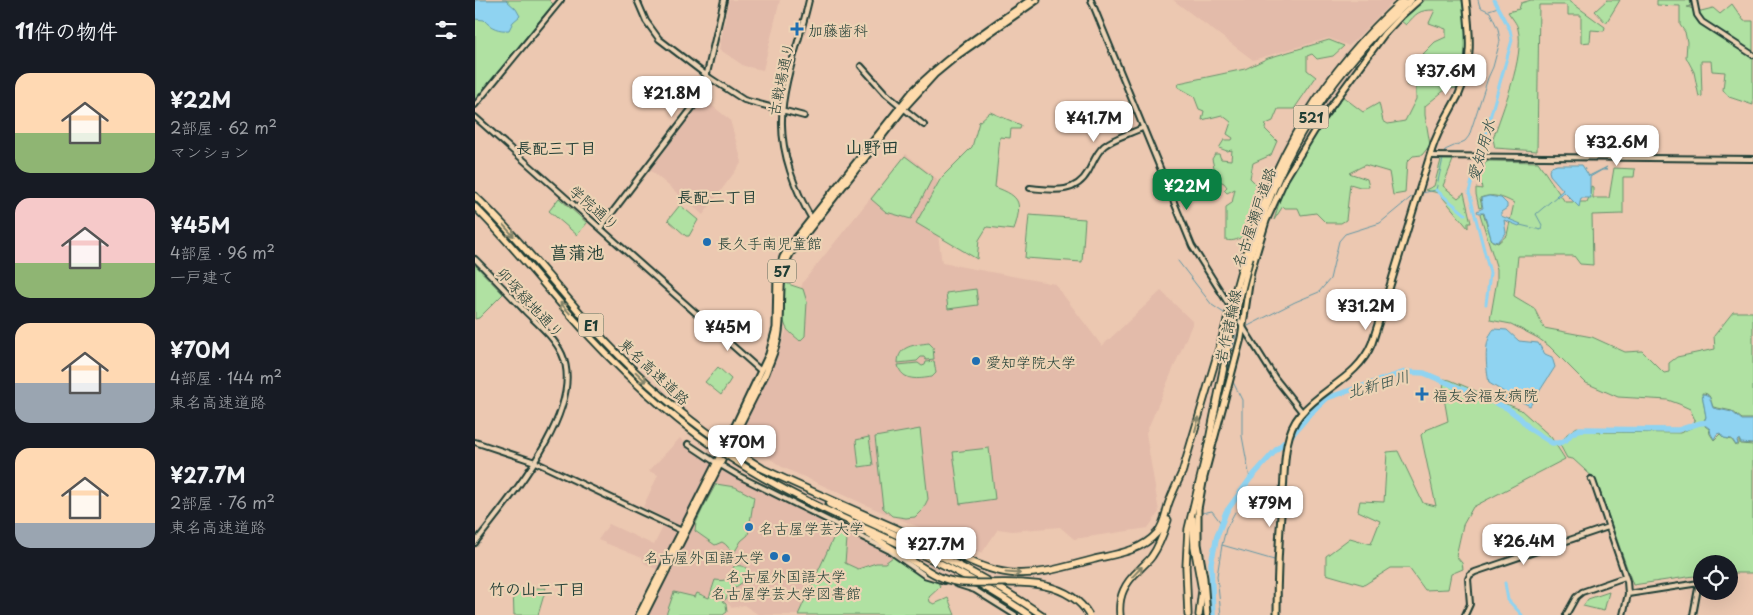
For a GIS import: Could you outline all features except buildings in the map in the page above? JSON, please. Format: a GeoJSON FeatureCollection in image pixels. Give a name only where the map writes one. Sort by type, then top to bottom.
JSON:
{"type":"FeatureCollection","features":[{"type":"Feature","properties":{"kind":"highway","name":"名古屋瀬戸道路"},"geometry":{"type":"LineString","coordinates":[[1183,470],[1271,181],[1298,127],[1320,92],[1339,67],[1403,0]]}},
{"type":"Feature","properties":{"kind":"highway","name":"名古屋瀬戸道路"},"geometry":{"type":"LineString","coordinates":[[1199,482],[1247,256],[1276,183],[1294,146],[1315,111],[1343,71],[1411,0]]}},
{"type":"Feature","properties":{"kind":"highway","name":"東名高速道路"},"geometry":{"type":"LineString","coordinates":[[475,196],[527,250],[572,304],[628,365],[673,406],[720,441],[759,467],[830,504],[965,568],[1042,615]]}},
{"type":"Feature","properties":{"kind":"highway","name":"東名高速道路"},"geometry":{"type":"LineString","coordinates":[[475,207],[623,371],[667,411],[716,448],[786,491],[966,576],[1029,615]]}},
{"type":"Feature","properties":{"kind":"highway"},"geometry":{"type":"LineString","coordinates":[[759,467],[975,564],[996,571],[1019,574],[1047,570],[1119,553],[1146,543],[1163,524],[1168,505],[1183,470]]}},
{"type":"Feature","properties":{"kind":"highway"},"geometry":{"type":"LineString","coordinates":[[1120,615],[1121,597],[1125,586],[1153,555],[1162,539],[1183,470]]}},
{"type":"Feature","properties":{"kind":"highway"},"geometry":{"type":"LineString","coordinates":[[1188,615],[1186,552],[1190,518],[1199,482]]}},
{"type":"Feature","properties":{"kind":"highway"},"geometry":{"type":"LineString","coordinates":[[1199,482],[1193,528],[1195,554],[1202,590],[1199,615]]}},
{"type":"Feature","properties":{"kind":"highway"},"geometry":{"type":"LineString","coordinates":[[786,491],[863,531],[939,577],[955,582],[1020,584],[1061,590],[1076,599],[1089,615]]}},
{"type":"Feature","properties":{"kind":"main road","name":"57"},"geometry":{"type":"LineString","coordinates":[[764,372],[776,328],[778,271],[789,247],[928,76],[955,52],[1030,0]]}},
{"type":"Feature","properties":{"kind":"main road","name":"57"},"geometry":{"type":"LineString","coordinates":[[644,615],[764,372],[779,337],[781,277],[787,259],[903,107],[935,74],[958,55],[1037,0]]}},
{"type":"Feature","properties":{"kind":"main road","name":"岩作諸輪線"},"geometry":{"type":"LineString","coordinates":[[1207,615],[1205,578],[1198,544],[1198,509],[1204,477],[1243,327],[1251,272],[1266,221],[1285,179],[1321,120],[1372,49],[1401,16],[1419,0]]}},
{"type":"Feature","properties":{"kind":"main road"},"geometry":{"type":"LineString","coordinates":[[1277,615],[1277,562],[1287,451],[1292,429],[1303,412],[1353,371],[1370,349],[1434,142],[1463,83],[1468,68],[1471,41],[1466,0]]}},
{"type":"Feature","properties":{"kind":"main road","name":"57"},"geometry":{"type":"LineString","coordinates":[[639,615],[718,464]]}},
{"type":"Feature","properties":{"kind":"street"},"geometry":{"type":"LineString","coordinates":[[475,105],[561,0]]}},
{"type":"Feature","properties":{"kind":"street"},"geometry":{"type":"LineString","coordinates":[[637,0],[646,21],[659,38],[707,75],[744,100],[804,116]]}},
{"type":"Feature","properties":{"kind":"street"},"geometry":{"type":"LineString","coordinates":[[601,227],[702,95],[724,0]]}},
{"type":"Feature","properties":{"kind":"street","name":"古戦場通り"},"geometry":{"type":"LineString","coordinates":[[809,0],[782,110],[782,122],[786,154],[795,182],[812,219]]}},
{"type":"Feature","properties":{"kind":"street"},"geometry":{"type":"LineString","coordinates":[[1091,0],[1192,246],[1275,378],[1303,412]]}},
{"type":"Feature","properties":{"kind":"street"},"geometry":{"type":"LineString","coordinates":[[1694,0],[1697,15],[1702,22],[1753,55]]}},
{"type":"Feature","properties":{"kind":"street"},"geometry":{"type":"LineString","coordinates":[[861,66],[886,94],[924,125]]}},
{"type":"Feature","properties":{"kind":"street","name":"学院通り"},"geometry":{"type":"LineString","coordinates":[[475,117],[764,372]]}},
{"type":"Feature","properties":{"kind":"street"},"geometry":{"type":"LineString","coordinates":[[1030,188],[1066,190],[1076,185],[1088,172],[1095,157],[1103,147],[1112,140],[1142,128]]}},
{"type":"Feature","properties":{"kind":"street"},"geometry":{"type":"LineString","coordinates":[[1430,156],[1753,159]]}},
{"type":"Feature","properties":{"kind":"street","name":"卯塚緑地通り"},"geometry":{"type":"LineString","coordinates":[[475,259],[551,336],[562,354],[567,368],[565,401],[535,462],[475,543]]}},
{"type":"Feature","properties":{"kind":"street"},"geometry":{"type":"LineString","coordinates":[[475,442],[535,462],[682,531]]}},
{"type":"Feature","properties":{"kind":"street"},"geometry":{"type":"LineString","coordinates":[[688,444],[718,464],[890,551],[925,575],[975,590],[1015,615]]}},
{"type":"Feature","properties":{"kind":"street"},"geometry":{"type":"LineString","coordinates":[[1591,479],[1625,577],[1628,594],[1623,615]]}},
{"type":"Feature","properties":{"kind":"street"},"geometry":{"type":"LineString","coordinates":[[1465,615],[1469,604],[1469,579],[1475,572],[1608,527]]}},
{"type":"Feature","properties":{"kind":"street"},"geometry":{"type":"LineString","coordinates":[[1566,615],[1576,597],[1582,592],[1625,577]]}},
{"type":"Feature","properties":{"kind":"street"},"geometry":{"type":"LineString","coordinates":[[1628,594],[1699,583],[1693,615]]}},
{"type":"Feature","properties":{"kind":"shaded area"},"geometry":{"type":"Polygon","coordinates":[[[729,0],[780,0],[763,70],[744,66],[719,49],[729,0]]]}},
{"type":"Feature","properties":{"kind":"shaded area"},"geometry":{"type":"Polygon","coordinates":[[[1173,0],[1394,0],[1349,46],[1329,38],[1253,60],[1173,0]]]}},
{"type":"Feature","properties":{"kind":"shaded area"},"geometry":{"type":"Polygon","coordinates":[[[704,99],[730,120],[742,162],[703,215],[650,170],[704,99]]]}},
{"type":"Feature","properties":{"kind":"shaded area","name":"愛知学院大学"},"geometry":{"type":"Polygon","coordinates":[[[906,154],[937,179],[938,235],[942,263],[1055,284],[1102,346],[1161,291],[1193,322],[1146,433],[1159,512],[1148,528],[1074,539],[1060,527],[1012,531],[998,529],[982,553],[875,509],[782,467],[737,436],[780,349],[803,282],[906,154]]]}},
{"type":"Feature","properties":{"kind":"shaded area","name":"名古屋学芸大学"},"geometry":{"type":"Polygon","coordinates":[[[680,438],[696,454],[738,479],[891,555],[901,575],[883,615],[759,615],[744,605],[732,608],[727,603],[713,599],[687,615],[648,615],[667,575],[644,563],[642,558],[598,540],[609,524],[654,545],[667,519],[643,507],[658,475],[649,471],[680,438]]]}},
{"type":"Feature","properties":{"kind":"green space"},"geometry":{"type":"Polygon","coordinates":[[[475,0],[549,0],[553,4],[475,100],[475,0]]]}},
{"type":"Feature","properties":{"kind":"green space"},"geometry":{"type":"Polygon","coordinates":[[[1425,0],[1462,0],[1469,41],[1467,65],[1459,88],[1446,89],[1425,106],[1430,145],[1422,155],[1413,156],[1407,162],[1405,193],[1393,195],[1389,172],[1365,165],[1349,173],[1367,179],[1369,187],[1350,184],[1346,220],[1341,223],[1326,223],[1316,213],[1301,215],[1298,208],[1285,208],[1283,206],[1274,220],[1282,193],[1295,167],[1342,96],[1363,112],[1379,103],[1383,121],[1388,124],[1405,121],[1416,99],[1416,87],[1406,85],[1417,70],[1423,75],[1432,62],[1423,54],[1435,42],[1446,37],[1446,29],[1429,23],[1435,10],[1418,13],[1406,25],[1401,21],[1425,0]]]}},
{"type":"Feature","properties":{"kind":"green space"},"geometry":{"type":"Polygon","coordinates":[[[1531,0],[1568,0],[1605,27],[1604,31],[1591,30],[1590,42],[1581,43],[1581,15],[1568,15],[1568,7],[1565,5],[1539,5],[1537,151],[1495,148],[1493,139],[1516,69],[1518,54],[1518,29],[1508,12],[1519,9],[1521,3],[1531,0]]]}},
{"type":"Feature","properties":{"kind":"green space"},"geometry":{"type":"Polygon","coordinates":[[[1607,0],[1620,0],[1606,23],[1595,11],[1607,0]]]}},
{"type":"Feature","properties":{"kind":"green space"},"geometry":{"type":"Polygon","coordinates":[[[1657,0],[1690,0],[1691,6],[1687,7],[1701,11],[1713,8],[1720,14],[1732,4],[1744,21],[1753,21],[1753,105],[1729,97],[1723,90],[1725,72],[1712,71],[1711,61],[1701,61],[1702,96],[1699,97],[1694,72],[1686,57],[1687,42],[1685,32],[1680,25],[1680,6],[1657,5],[1657,0]]]}},
{"type":"Feature","properties":{"kind":"green space"},"geometry":{"type":"Polygon","coordinates":[[[1329,40],[1344,46],[1333,56],[1317,59],[1312,54],[1307,56],[1307,70],[1316,77],[1294,109],[1278,109],[1273,121],[1266,124],[1265,129],[1277,141],[1271,155],[1253,163],[1250,178],[1256,184],[1258,195],[1246,234],[1236,240],[1226,240],[1226,207],[1232,203],[1235,189],[1227,193],[1224,190],[1227,187],[1224,183],[1217,180],[1212,159],[1215,154],[1219,154],[1221,159],[1231,160],[1232,150],[1227,151],[1219,148],[1224,140],[1232,140],[1233,138],[1227,134],[1231,122],[1222,115],[1202,120],[1204,111],[1199,109],[1194,96],[1178,87],[1179,83],[1245,69],[1268,58],[1329,40]]]}},
{"type":"Feature","properties":{"kind":"green space"},"geometry":{"type":"Polygon","coordinates":[[[990,112],[1021,125],[1020,129],[1011,129],[1010,138],[1000,137],[995,187],[1015,198],[1019,207],[1014,230],[987,227],[979,240],[977,259],[916,223],[941,178],[972,147],[979,122],[990,112]]]}},
{"type":"Feature","properties":{"kind":"green space"},"geometry":{"type":"Polygon","coordinates":[[[905,156],[933,177],[911,219],[886,212],[871,199],[905,156]]]}},
{"type":"Feature","properties":{"kind":"green space"},"geometry":{"type":"Polygon","coordinates":[[[1441,160],[1453,160],[1443,186],[1458,198],[1464,193],[1471,223],[1468,223],[1468,228],[1439,193],[1425,190],[1434,186],[1441,160]]]}},
{"type":"Feature","properties":{"kind":"green space"},"geometry":{"type":"Polygon","coordinates":[[[1489,161],[1538,162],[1565,202],[1587,202],[1591,186],[1593,187],[1593,198],[1609,198],[1614,168],[1635,169],[1634,177],[1623,177],[1623,214],[1592,215],[1593,265],[1580,264],[1574,256],[1518,256],[1514,296],[1534,308],[1544,328],[1592,337],[1625,352],[1642,351],[1664,373],[1669,372],[1669,363],[1677,357],[1715,349],[1714,336],[1733,312],[1753,312],[1753,419],[1742,419],[1732,411],[1713,407],[1709,395],[1702,393],[1706,417],[1704,420],[1705,426],[1709,429],[1714,440],[1720,434],[1724,438],[1732,440],[1736,446],[1739,444],[1739,440],[1741,444],[1753,445],[1753,573],[1738,573],[1738,555],[1693,555],[1693,576],[1633,585],[1596,480],[1573,459],[1567,458],[1560,445],[1567,434],[1577,427],[1597,432],[1680,433],[1693,427],[1695,420],[1690,409],[1668,400],[1618,397],[1586,383],[1549,346],[1538,338],[1511,324],[1490,320],[1497,269],[1480,214],[1483,213],[1492,241],[1498,243],[1507,235],[1514,203],[1502,197],[1489,196],[1480,198],[1482,207],[1479,208],[1476,188],[1482,189],[1480,177],[1485,163],[1489,161]]]}},
{"type":"Feature","properties":{"kind":"green space"},"geometry":{"type":"Polygon","coordinates":[[[559,198],[587,223],[577,235],[549,211],[559,198]]]}},
{"type":"Feature","properties":{"kind":"green space"},"geometry":{"type":"Polygon","coordinates":[[[680,205],[698,220],[689,236],[686,236],[668,220],[680,205]]]}},
{"type":"Feature","properties":{"kind":"green space"},"geometry":{"type":"Polygon","coordinates":[[[1029,215],[1085,219],[1082,262],[1025,258],[1029,215]]]}},
{"type":"Feature","properties":{"kind":"green space"},"geometry":{"type":"Polygon","coordinates":[[[475,265],[503,294],[479,318],[475,319],[475,265]]]}},
{"type":"Feature","properties":{"kind":"green space"},"geometry":{"type":"Polygon","coordinates":[[[785,283],[803,289],[807,302],[805,336],[800,341],[788,331],[784,322],[782,305],[785,283]]]}},
{"type":"Feature","properties":{"kind":"green space"},"geometry":{"type":"Polygon","coordinates":[[[976,289],[978,305],[948,309],[946,293],[976,289]]]}},
{"type":"Feature","properties":{"kind":"green space"},"geometry":{"type":"Polygon","coordinates":[[[929,343],[933,347],[934,359],[926,360],[924,357],[921,357],[917,361],[898,363],[904,349],[913,345],[929,343]]]}},
{"type":"Feature","properties":{"kind":"green space"},"geometry":{"type":"Polygon","coordinates":[[[934,361],[936,373],[932,377],[907,377],[898,365],[918,363],[922,366],[926,362],[934,361]]]}},
{"type":"Feature","properties":{"kind":"green space"},"geometry":{"type":"Polygon","coordinates":[[[718,367],[731,379],[721,395],[705,382],[718,367]]]}},
{"type":"Feature","properties":{"kind":"green space"},"geometry":{"type":"Polygon","coordinates":[[[1444,379],[1521,410],[1551,437],[1565,459],[1473,507],[1463,525],[1456,556],[1462,563],[1463,569],[1451,574],[1448,589],[1425,590],[1409,568],[1391,568],[1364,585],[1326,574],[1326,556],[1350,538],[1371,544],[1380,521],[1358,511],[1360,501],[1384,502],[1387,452],[1398,451],[1423,503],[1436,506],[1421,435],[1426,430],[1448,421],[1443,392],[1444,379]]]}},
{"type":"Feature","properties":{"kind":"green space"},"geometry":{"type":"Polygon","coordinates":[[[920,429],[928,499],[923,509],[915,517],[892,516],[883,508],[875,437],[920,429]]]}},
{"type":"Feature","properties":{"kind":"green space"},"geometry":{"type":"Polygon","coordinates":[[[869,437],[873,465],[859,467],[856,440],[869,437]]]}},
{"type":"Feature","properties":{"kind":"green space"},"geometry":{"type":"Polygon","coordinates":[[[989,448],[995,499],[960,504],[953,452],[989,448]]]}},
{"type":"Feature","properties":{"kind":"green space"},"geometry":{"type":"Polygon","coordinates":[[[716,484],[735,487],[754,497],[748,535],[741,541],[734,553],[724,543],[715,545],[695,531],[696,523],[716,484]]]}},
{"type":"Feature","properties":{"kind":"green space"},"geometry":{"type":"Polygon","coordinates":[[[837,530],[840,530],[847,539],[845,563],[858,569],[876,563],[885,563],[893,557],[921,576],[938,582],[940,587],[929,597],[930,602],[934,604],[948,598],[955,615],[798,615],[837,530]]]}},
{"type":"Feature","properties":{"kind":"green space"},"geometry":{"type":"Polygon","coordinates":[[[734,566],[743,566],[749,572],[745,580],[722,601],[726,604],[727,612],[723,615],[666,615],[674,592],[695,597],[697,593],[709,598],[715,580],[726,580],[734,566]]]}},
{"type":"Feature","properties":{"kind":"green space"},"geometry":{"type":"Polygon","coordinates":[[[513,588],[546,588],[538,615],[514,615],[513,588]]]}},
{"type":"Feature","properties":{"kind":"green space"},"geometry":{"type":"Polygon","coordinates":[[[1609,592],[1604,611],[1583,606],[1588,599],[1609,592]]]}},
{"type":"Feature","properties":{"kind":"water"},"geometry":{"type":"Polygon","coordinates":[[[475,0],[506,0],[516,9],[520,16],[513,22],[509,30],[495,28],[484,20],[475,19],[475,0]]]}},
{"type":"Feature","properties":{"kind":"water"},"geometry":{"type":"Polygon","coordinates":[[[1557,165],[1582,165],[1589,176],[1607,167],[1604,169],[1607,170],[1602,170],[1590,177],[1591,198],[1581,198],[1579,207],[1564,192],[1556,196],[1563,190],[1550,175],[1549,171],[1551,167],[1557,165]]]}},
{"type":"Feature","properties":{"kind":"water"},"geometry":{"type":"Polygon","coordinates":[[[1489,196],[1501,198],[1507,204],[1507,208],[1501,212],[1501,216],[1521,224],[1519,226],[1504,220],[1506,233],[1498,242],[1493,241],[1491,238],[1484,213],[1478,213],[1477,211],[1483,208],[1481,198],[1489,196]]]}},
{"type":"Feature","properties":{"kind":"water"},"geometry":{"type":"Polygon","coordinates":[[[1494,329],[1507,330],[1519,341],[1538,343],[1545,354],[1552,357],[1555,367],[1530,406],[1508,395],[1504,401],[1501,399],[1504,392],[1489,383],[1486,362],[1487,347],[1488,340],[1494,329]]]}},
{"type":"Feature","properties":{"kind":"water"},"geometry":{"type":"Polygon","coordinates":[[[1702,394],[1709,397],[1713,408],[1732,412],[1742,420],[1753,420],[1753,444],[1741,443],[1739,439],[1736,445],[1732,439],[1724,438],[1720,433],[1714,439],[1710,429],[1705,425],[1706,417],[1702,394]]]}},
{"type":"Feature","properties":{"kind":"waterway"},"geometry":{"type":"LineString","coordinates":[[1422,193],[1436,190],[1445,150],[1465,141],[1469,136],[1493,67],[1500,41],[1498,29],[1490,12],[1480,7],[1478,0]]}},
{"type":"Feature","properties":{"kind":"waterway","name":"愛知用水"},"geometry":{"type":"LineString","coordinates":[[1486,304],[1490,273],[1469,192],[1512,40],[1510,30],[1494,0]]}},
{"type":"Feature","properties":{"kind":"waterway"},"geometry":{"type":"LineString","coordinates":[[1489,10],[1498,7]]}},
{"type":"Feature","properties":{"kind":"waterway"},"geometry":{"type":"LineString","coordinates":[[1436,190],[1465,214]]}},
{"type":"Feature","properties":{"kind":"waterway"},"geometry":{"type":"LineString","coordinates":[[1248,326],[1319,292],[1330,279],[1339,241],[1345,234],[1380,223],[1415,194]]}},
{"type":"Feature","properties":{"kind":"waterway"},"geometry":{"type":"LineString","coordinates":[[1520,225],[1541,230],[1542,225],[1536,214],[1557,196]]}},
{"type":"Feature","properties":{"kind":"waterway"},"geometry":{"type":"LineString","coordinates":[[1178,261],[1212,305],[1227,315]]}},
{"type":"Feature","properties":{"kind":"waterway"},"geometry":{"type":"LineString","coordinates":[[1235,322],[1239,328]]}},
{"type":"Feature","properties":{"kind":"waterway"},"geometry":{"type":"LineString","coordinates":[[1228,373],[1236,335]]}},
{"type":"Feature","properties":{"kind":"waterway","name":"北新田川"},"geometry":{"type":"LineString","coordinates":[[1213,615],[1211,563],[1217,536],[1226,512],[1250,479],[1327,398],[1405,372],[1424,373],[1507,408],[1530,429],[1552,443],[1566,440],[1571,434],[1580,429],[1678,430],[1700,423],[1712,422]]}},
{"type":"Feature","properties":{"kind":"waterway"},"geometry":{"type":"LineString","coordinates":[[1233,382],[1242,400],[1242,436],[1250,479]]}},
{"type":"Feature","properties":{"kind":"waterway"},"geometry":{"type":"LineString","coordinates":[[1202,513],[1212,511],[1221,523]]}},
{"type":"Feature","properties":{"kind":"waterway"},"geometry":{"type":"LineString","coordinates":[[1222,545],[1226,529],[1235,512]]}},
{"type":"Feature","properties":{"kind":"waterway"},"geometry":{"type":"LineString","coordinates":[[1221,615],[1217,576],[1222,545],[1274,560]]}},
{"type":"Feature","properties":{"kind":"waterway","name":"愛知用水"},"geometry":{"type":"LineString","coordinates":[[1505,583],[1508,600],[1522,615]]}},
{"type":"Feature","properties":{"kind":"place","name":"加藤歯科"},"geometry":{"type":"Point","coordinates":[797,29]}},
{"type":"Feature","properties":{"kind":"place","name":"長久手南児童館"},"geometry":{"type":"Point","coordinates":[707,242]}},
{"type":"Feature","properties":{"kind":"place","name":"愛知学院大学"},"geometry":{"type":"Point","coordinates":[976,361]}},
{"type":"Feature","properties":{"kind":"place","name":"福友会福友病院"},"geometry":{"type":"Point","coordinates":[1422,394]}},
{"type":"Feature","properties":{"kind":"place","name":"名古屋学芸大学"},"geometry":{"type":"Point","coordinates":[749,527]}},
{"type":"Feature","properties":{"kind":"place","name":"名古屋外国語大学"},"geometry":{"type":"Point","coordinates":[774,556]}},
{"type":"Feature","properties":{"kind":"place","name":"名古屋外国語大学 名古屋学芸大学図書館"},"geometry":{"type":"Point","coordinates":[786,558]}},
{"type":"Feature","properties":{"kind":"district","name":"山野田"},"geometry":{"type":"Point","coordinates":[872,146]}},
{"type":"Feature","properties":{"kind":"district","name":"長配三丁目"},"geometry":{"type":"Point","coordinates":[556,147]}},
{"type":"Feature","properties":{"kind":"district","name":"長配二丁目"},"geometry":{"type":"Point","coordinates":[717,196]}},
{"type":"Feature","properties":{"kind":"district","name":"菖蒲池"},"geometry":{"type":"Point","coordinates":[577,251]}},
{"type":"Feature","properties":{"kind":"district","name":"竹の山二丁目"},"geometry":{"type":"Point","coordinates":[537,588]}}]}
